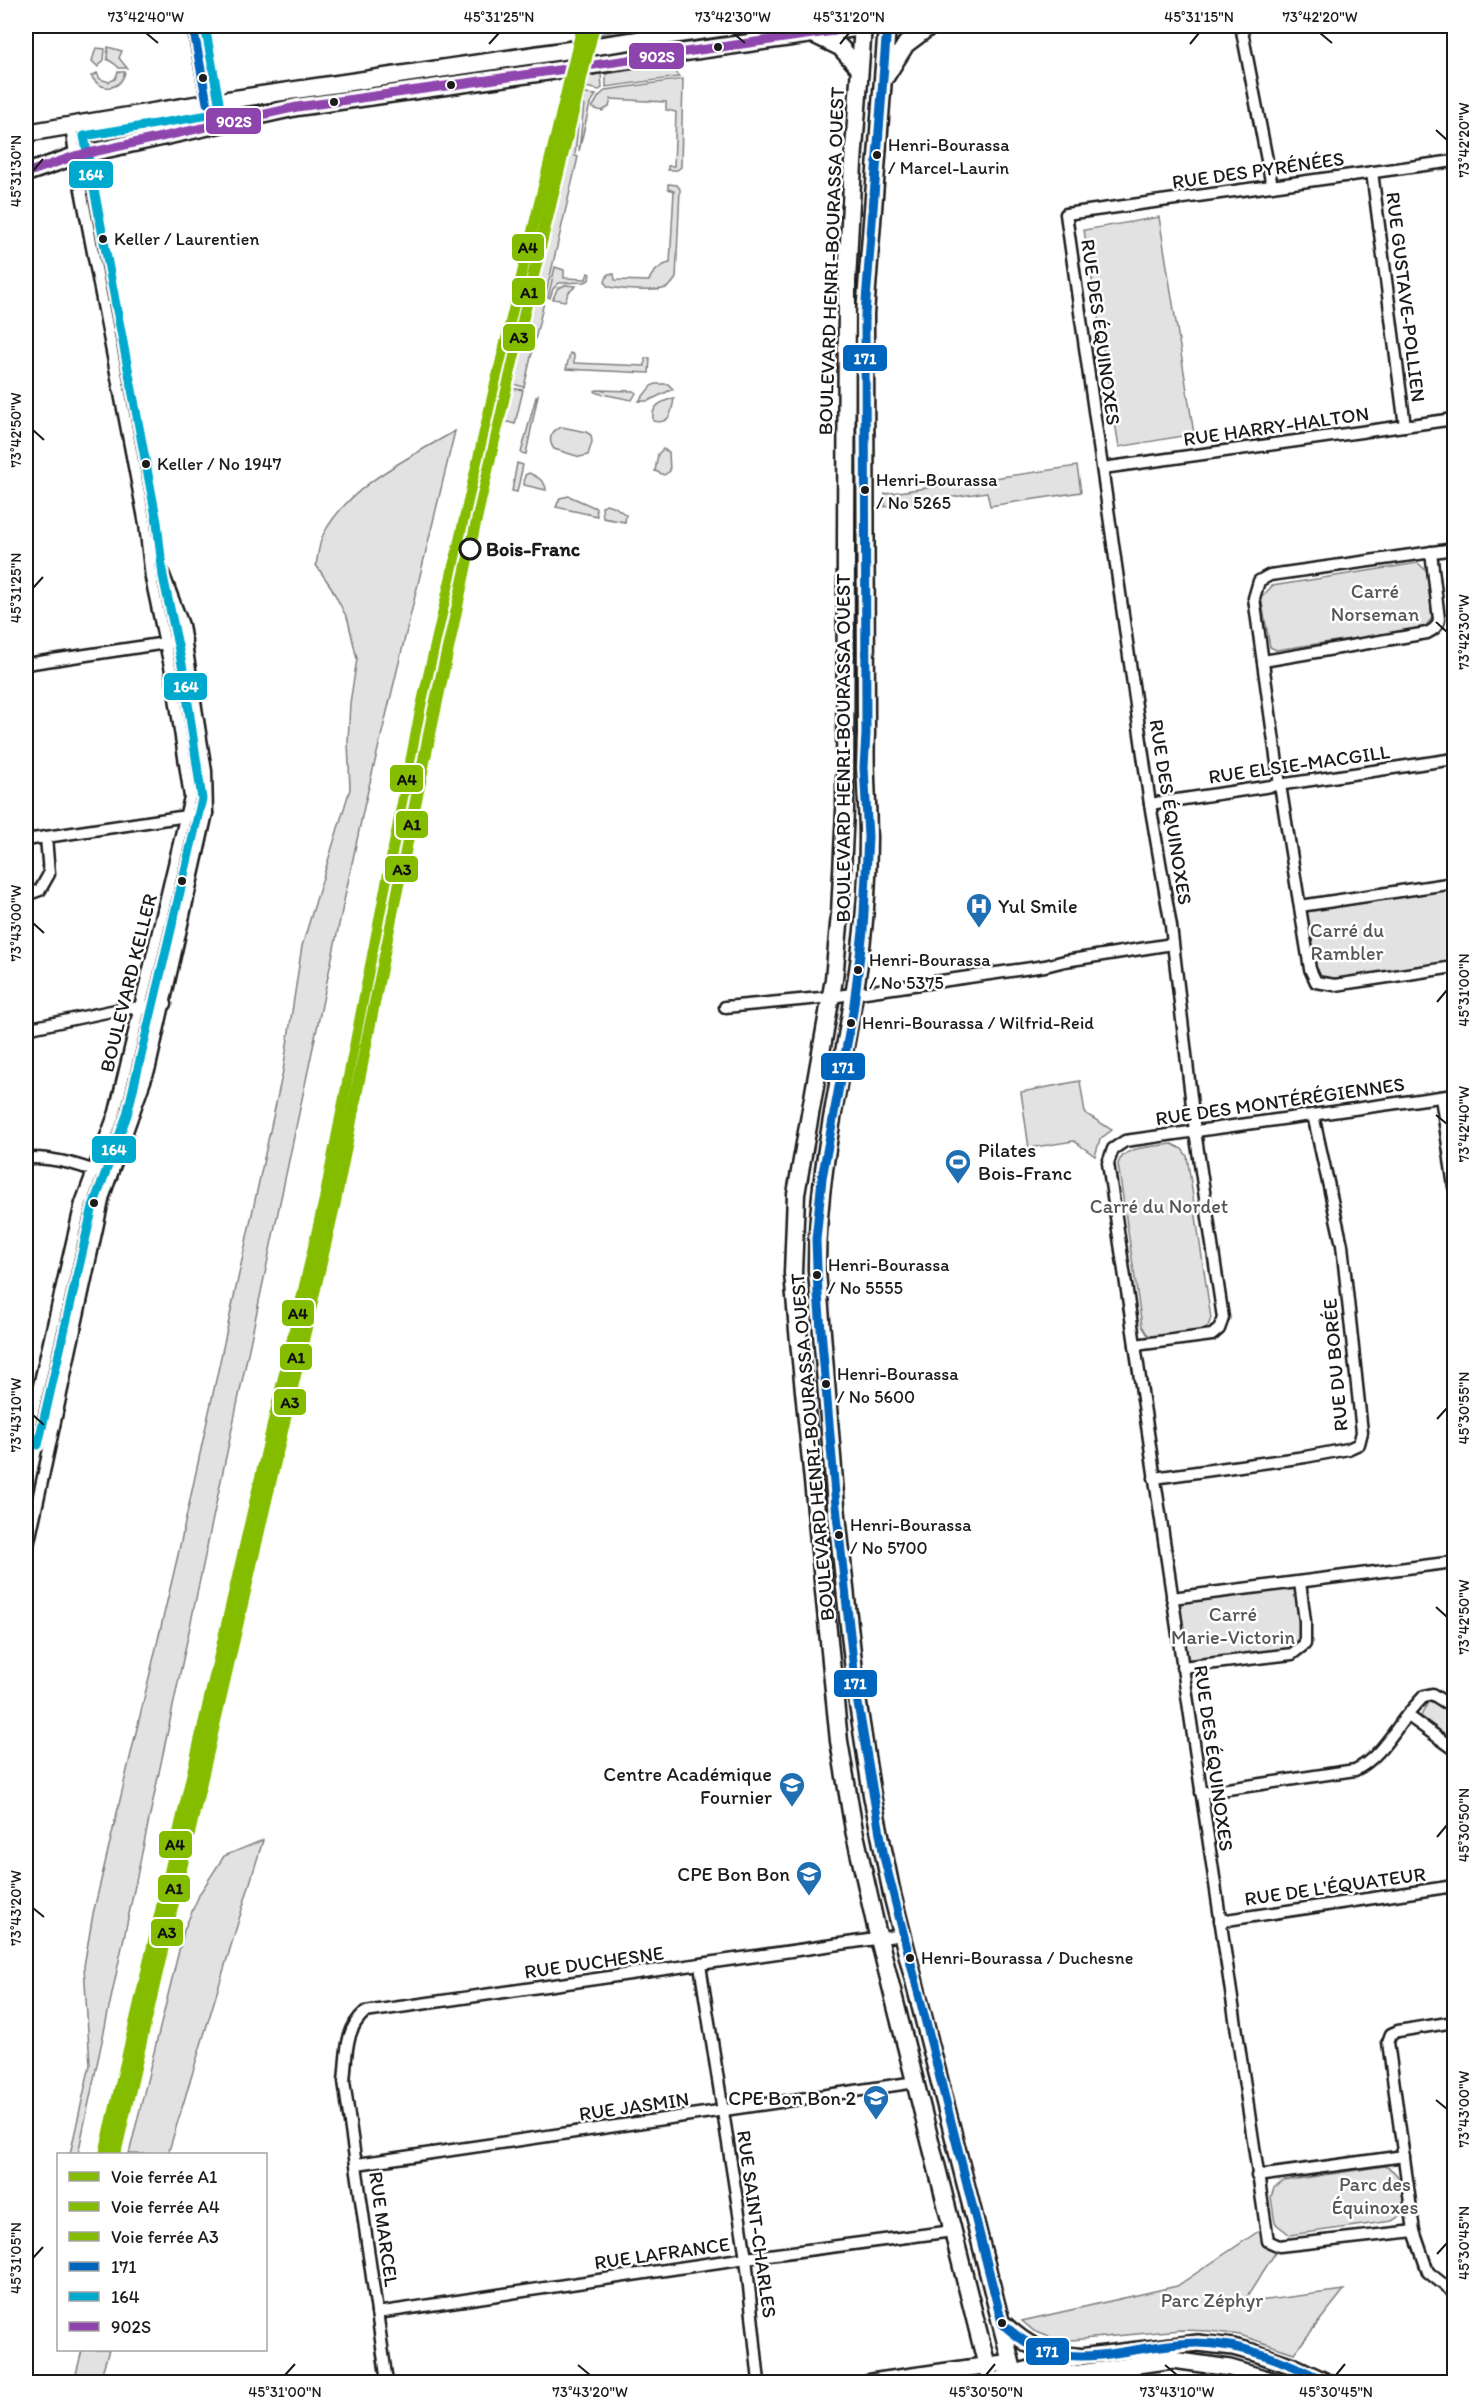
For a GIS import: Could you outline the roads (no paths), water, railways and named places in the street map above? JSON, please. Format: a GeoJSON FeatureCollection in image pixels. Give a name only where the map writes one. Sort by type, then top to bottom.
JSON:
{"type":"FeatureCollection","features":[{"type":"Feature","properties":{"kind":"main road"},"geometry":{"type":"LineString","coordinates":[[26,134],[207,103],[733,26]]}},
{"type":"Feature","properties":{"kind":"main road","name":"BOULEVARD HENRI-BOURASSA OUEST"},"geometry":{"type":"LineString","coordinates":[[863,26],[850,207],[846,324],[845,819],[840,914],[831,997],[796,1194],[793,1274],[839,1741],[854,1830],[879,1938],[991,2377]]}},
{"type":"Feature","properties":{"kind":"main road"},"geometry":{"type":"LineString","coordinates":[[26,173],[75,156],[297,107],[868,26]]}},
{"type":"Feature","properties":{"kind":"main road","name":"BOULEVARD HENRI-BOURASSA OUEST"},"geometry":{"type":"LineString","coordinates":[[887,26],[865,314],[866,734],[864,767],[868,837],[863,931],[855,993],[822,1178],[817,1224],[817,1271],[836,1506],[858,1698],[877,1822],[903,1935],[1002,2323],[1013,2376]]}},
{"type":"Feature","properties":{"kind":"main road"},"geometry":{"type":"LineString","coordinates":[[884,80],[906,44],[930,26]]}},
{"type":"Feature","properties":{"kind":"main road"},"geometry":{"type":"LineString","coordinates":[[811,33],[840,47],[859,68]]}},
{"type":"Feature","properties":{"kind":"main road"},"geometry":{"type":"LineString","coordinates":[[1002,2323],[1018,2338],[1031,2346],[1050,2353],[1079,2357]]}},
{"type":"Feature","properties":{"kind":"main road"},"geometry":{"type":"LineString","coordinates":[[1013,2376],[1079,2357],[1176,2344],[1215,2344],[1273,2359],[1326,2382]]}},
{"type":"Feature","properties":{"kind":"main road"},"geometry":{"type":"LineString","coordinates":[[871,2382],[1013,2376],[1173,2360],[1230,2368],[1278,2382]]}},
{"type":"Feature","properties":{"kind":"street"},"geometry":{"type":"LineString","coordinates":[[193,26],[212,126]]}},
{"type":"Feature","properties":{"kind":"street"},"geometry":{"type":"LineString","coordinates":[[1241,26],[1272,186]]}},
{"type":"Feature","properties":{"kind":"street","name":"BOULEVARD KELLER"},"geometry":{"type":"LineString","coordinates":[[26,1442],[81,1203],[115,1112],[190,797],[166,644],[151,578],[145,524],[71,126]]}},
{"type":"Feature","properties":{"kind":"street","name":"RUE DES PYRÉNÉES"},"geometry":{"type":"LineString","coordinates":[[1066,214],[1455,160]]}},
{"type":"Feature","properties":{"kind":"street","name":"RUE GUSTAVE-POLLIEN"},"geometry":{"type":"LineString","coordinates":[[1372,172],[1405,426]]}},
{"type":"Feature","properties":{"kind":"street","name":"RUE DES ÉQUINOXES"},"geometry":{"type":"LineString","coordinates":[[1066,214],[1172,944],[1195,1131],[1223,1318],[1219,1329],[1212,1335],[1135,1345]]}},
{"type":"Feature","properties":{"kind":"street","name":"RUE HARRY-HALTON"},"geometry":{"type":"LineString","coordinates":[[1103,468],[1455,419]]}},
{"type":"Feature","properties":{"kind":"street","name":"BOULEVARD KELLER"},"geometry":{"type":"LineString","coordinates":[[26,1555],[104,1196],[150,1066],[207,813],[206,771],[186,640],[178,609],[145,524]]}},
{"type":"Feature","properties":{"kind":"street"},"geometry":{"type":"LineString","coordinates":[[1455,549],[1270,575],[1259,581],[1254,598],[1280,785],[1310,969],[1316,982],[1335,985],[1455,967]]}},
{"type":"Feature","properties":{"kind":"street"},"geometry":{"type":"LineString","coordinates":[[1263,661],[1427,633],[1433,630],[1439,619],[1431,552]]}},
{"type":"Feature","properties":{"kind":"street"},"geometry":{"type":"LineString","coordinates":[[26,664],[186,640]]}},
{"type":"Feature","properties":{"kind":"street","name":"RUE ELSIE-MACGILL"},"geometry":{"type":"LineString","coordinates":[[1150,804],[1455,759]]}},
{"type":"Feature","properties":{"kind":"street"},"geometry":{"type":"LineString","coordinates":[[26,840],[207,813]]}},
{"type":"Feature","properties":{"kind":"street"},"geometry":{"type":"LineString","coordinates":[[26,895],[40,890],[50,874],[46,837]]}},
{"type":"Feature","properties":{"kind":"street"},"geometry":{"type":"LineString","coordinates":[[1300,906],[1455,883]]}},
{"type":"Feature","properties":{"kind":"street"},"geometry":{"type":"LineString","coordinates":[[725,1007],[831,997],[1045,966],[1062,961],[1172,944]]}},
{"type":"Feature","properties":{"kind":"street"},"geometry":{"type":"LineString","coordinates":[[26,1029],[142,1005],[165,1004]]}},
{"type":"Feature","properties":{"kind":"street","name":"RUE DES MONTÉRÉGIENNES"},"geometry":{"type":"LineString","coordinates":[[1113,1149],[1125,1141],[1455,1095]]}},
{"type":"Feature","properties":{"kind":"street"},"geometry":{"type":"LineString","coordinates":[[1441,1097],[1455,1187]]}},
{"type":"Feature","properties":{"kind":"street","name":"RUE DU BORÉE"},"geometry":{"type":"LineString","coordinates":[[1154,1478],[1305,1457],[1348,1449],[1359,1444],[1362,1432],[1342,1245],[1313,1115]]}},
{"type":"Feature","properties":{"kind":"street","name":"RUE DES ÉQUINOXES"},"geometry":{"type":"LineString","coordinates":[[1113,1149],[1108,1164],[1268,2241],[1279,2246],[1414,2230]]}},
{"type":"Feature","properties":{"kind":"street"},"geometry":{"type":"LineString","coordinates":[[26,1158],[51,1158],[111,1177]]}},
{"type":"Feature","properties":{"kind":"street"},"geometry":{"type":"LineString","coordinates":[[1172,1598],[1455,1562]]}},
{"type":"Feature","properties":{"kind":"street"},"geometry":{"type":"LineString","coordinates":[[1182,1667],[1292,1654],[1305,1644],[1300,1582]]}},
{"type":"Feature","properties":{"kind":"street"},"geometry":{"type":"LineString","coordinates":[[1201,1793],[1355,1770],[1366,1765],[1375,1757],[1424,1696],[1432,1694],[1455,1708]]}},
{"type":"Feature","properties":{"kind":"street"},"geometry":{"type":"LineString","coordinates":[[1407,1715],[1455,1749]]}},
{"type":"Feature","properties":{"kind":"street","name":"RUE DE L'ÉQUATEUR"},"geometry":{"type":"LineString","coordinates":[[1220,1921],[1455,1886]]}},
{"type":"Feature","properties":{"kind":"street","name":"RUE DUCHESNE"},"geometry":{"type":"LineString","coordinates":[[345,2081],[349,2032],[364,2012],[903,1935]]}},
{"type":"Feature","properties":{"kind":"street","name":"RUE SAINT-CHARLES"},"geometry":{"type":"LineString","coordinates":[[700,1965],[746,2259],[759,2382]]}},
{"type":"Feature","properties":{"kind":"street"},"geometry":{"type":"LineString","coordinates":[[1455,2022],[1398,2031],[1391,2034],[1388,2042],[1414,2230],[1428,2272],[1455,2294]]}},
{"type":"Feature","properties":{"kind":"street","name":"RUE MARCEL"},"geometry":{"type":"LineString","coordinates":[[345,2081],[387,2382]]}},
{"type":"Feature","properties":{"kind":"street","name":"RUE JASMIN"},"geometry":{"type":"LineString","coordinates":[[357,2164],[916,2082]]}},
{"type":"Feature","properties":{"kind":"street"},"geometry":{"type":"LineString","coordinates":[[1257,2176],[1404,2156]]}},
{"type":"Feature","properties":{"kind":"street","name":"RUE LAFRANCE"},"geometry":{"type":"LineString","coordinates":[[377,2313],[953,2231]]}},
{"type":"Feature","properties":{"kind":"rail line","name":"A4"},"geometry":{"type":"LineString","coordinates":[[104,2153],[324,1199],[421,706],[494,388],[582,26]]}},
{"type":"Feature","properties":{"kind":"rail line","name":"A1"},"geometry":{"type":"LineString","coordinates":[[113,2153],[332,1201],[470,550],[589,26]]}},
{"type":"Feature","properties":{"kind":"rail line","name":"A3"},"geometry":{"type":"LineString","coordinates":[[116,2153],[336,1202],[433,709],[506,391],[594,29]]}},
{"type":"Feature","properties":{"kind":"place","name":"Henri-Bourassa / Marcel-Laurin"},"geometry":{"type":"Point","coordinates":[877,155]}},
{"type":"Feature","properties":{"kind":"place","name":"Keller / Laurentien"},"geometry":{"type":"Point","coordinates":[103,239]}},
{"type":"Feature","properties":{"kind":"place","name":"Keller / No 1947"},"geometry":{"type":"Point","coordinates":[146,464]}},
{"type":"Feature","properties":{"kind":"place","name":"Henri-Bourassa / No 5265"},"geometry":{"type":"Point","coordinates":[865,490]}},
{"type":"Feature","properties":{"kind":"place","name":"Bois-Franc"},"geometry":{"type":"Point","coordinates":[470,549]}},
{"type":"Feature","properties":{"kind":"place","name":"Yul Smile"},"geometry":{"type":"Point","coordinates":[979,929]}},
{"type":"Feature","properties":{"kind":"place","name":"Henri-Bourassa / No 5375"},"geometry":{"type":"Point","coordinates":[858,970]}},
{"type":"Feature","properties":{"kind":"place","name":"Henri-Bourassa / Wilfrid-Reid"},"geometry":{"type":"Point","coordinates":[851,1023]}},
{"type":"Feature","properties":{"kind":"place","name":"Pilates Bois-Franc"},"geometry":{"type":"Point","coordinates":[958,1185]}},
{"type":"Feature","properties":{"kind":"place","name":"Henri-Bourassa / No 5555"},"geometry":{"type":"Point","coordinates":[817,1275]}},
{"type":"Feature","properties":{"kind":"place","name":"Henri-Bourassa / No 5600"},"geometry":{"type":"Point","coordinates":[826,1384]}},
{"type":"Feature","properties":{"kind":"place","name":"Henri-Bourassa / No 5700"},"geometry":{"type":"Point","coordinates":[839,1535]}},
{"type":"Feature","properties":{"kind":"place","name":"Centre Académique Fournier"},"geometry":{"type":"Point","coordinates":[792,1808]}},
{"type":"Feature","properties":{"kind":"place","name":"CPE Bon Bon"},"geometry":{"type":"Point","coordinates":[809,1897]}},
{"type":"Feature","properties":{"kind":"place","name":"Henri-Bourassa / Duchesne"},"geometry":{"type":"Point","coordinates":[910,1958]}},
{"type":"Feature","properties":{"kind":"place","name":"CPE Bon Bon 2"},"geometry":{"type":"Point","coordinates":[876,2121]}},
{"type":"Feature","properties":{"kind":"park label","name":"Carré Norseman"},"geometry":{"type":"Point","coordinates":[1375,602]}},
{"type":"Feature","properties":{"kind":"park label","name":"Carré du Rambler"},"geometry":{"type":"Point","coordinates":[1347,942]}},
{"type":"Feature","properties":{"kind":"park label","name":"Carré du Nordet"},"geometry":{"type":"Point","coordinates":[1159,1206]}},
{"type":"Feature","properties":{"kind":"park label","name":"Carré Marie-Victorin"},"geometry":{"type":"Point","coordinates":[1233,1626]}},
{"type":"Feature","properties":{"kind":"park label","name":"Parc des Équinoxes"},"geometry":{"type":"Point","coordinates":[1375,2196]}},
{"type":"Feature","properties":{"kind":"park label","name":"Parc Zéphyr"},"geometry":{"type":"Point","coordinates":[1212,2300]}}]}
